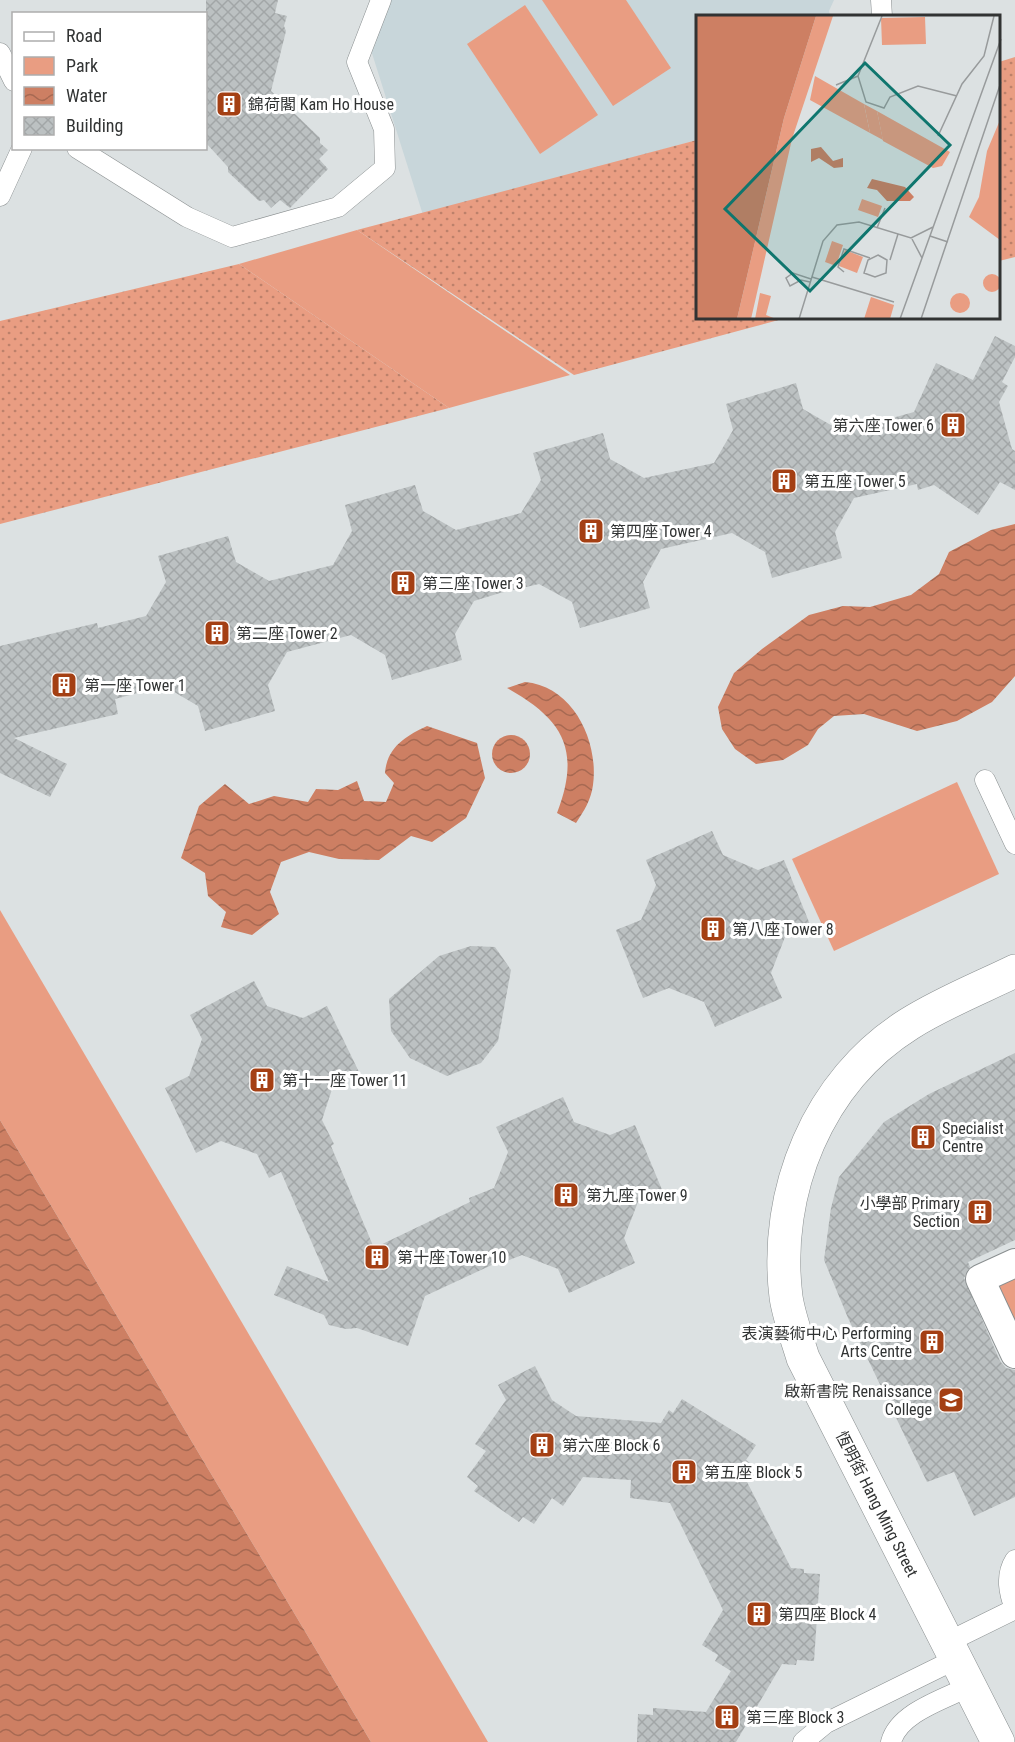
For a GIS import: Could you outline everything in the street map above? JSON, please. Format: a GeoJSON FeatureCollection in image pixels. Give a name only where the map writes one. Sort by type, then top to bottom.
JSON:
{"type":"FeatureCollection","features":[{"type":"Feature","properties":{"kind":"street","name":"恆明街 Hang Ming Street"},"geometry":{"type":"LineString","coordinates":[[998,1742],[803,1358],[786,1298],[784,1234],[795,1173],[821,1115],[859,1064],[908,1024],[1015,970]]}},
{"type":"Feature","properties":{"kind":"street"},"geometry":{"type":"LineString","coordinates":[[1015,1263],[980,1279],[1015,1354]]}},
{"type":"Feature","properties":{"kind":"lane"},"geometry":{"type":"LineString","coordinates":[[79,150],[187,217],[232,237],[338,207],[385,168],[384,129],[357,62],[381,0]]}},
{"type":"Feature","properties":{"kind":"lane"},"geometry":{"type":"LineString","coordinates":[[881,0],[882,15]]}},
{"type":"Feature","properties":{"kind":"lane"},"geometry":{"type":"LineString","coordinates":[[0,53],[12,77]]}},
{"type":"Feature","properties":{"kind":"lane"},"geometry":{"type":"LineString","coordinates":[[0,196],[21,150]]}},
{"type":"Feature","properties":{"kind":"lane"},"geometry":{"type":"LineString","coordinates":[[985,780],[1015,844]]}},
{"type":"Feature","properties":{"kind":"lane"},"geometry":{"type":"LineString","coordinates":[[891,1742],[900,1725],[909,1718],[958,1662],[1015,1609],[1009,1594],[1008,1578],[1015,1560]]}},
{"type":"Feature","properties":{"kind":"lane"},"geometry":{"type":"LineString","coordinates":[[803,1742],[826,1723],[958,1662]]}},
{"type":"Feature","properties":{"kind":"shaded area"},"geometry":{"type":"Polygon","coordinates":[[[391,0],[834,0],[829,11],[830,15],[696,15],[696,140],[423,215],[370,47],[391,0]]]}},
{"type":"Feature","properties":{"kind":"green space"},"geometry":{"type":"Polygon","coordinates":[[[542,0],[626,0],[671,68],[613,106],[542,0]]]}},
{"type":"Feature","properties":{"kind":"green space"},"geometry":{"type":"Polygon","coordinates":[[[525,5],[598,115],[540,154],[467,44],[525,5]]]}},
{"type":"Feature","properties":{"kind":"green space"},"geometry":{"type":"Polygon","coordinates":[[[1015,57],[1015,257],[1000,261],[1000,62],[1015,57]]]}},
{"type":"Feature","properties":{"kind":"green space"},"geometry":{"type":"Polygon","coordinates":[[[696,140],[696,320],[779,320],[574,375],[357,230],[696,140]]]}},
{"type":"Feature","properties":{"kind":"green space"},"geometry":{"type":"Polygon","coordinates":[[[357,230],[570,375],[449,408],[239,264],[357,230]]]}},
{"type":"Feature","properties":{"kind":"green space"},"geometry":{"type":"Polygon","coordinates":[[[239,264],[449,408],[0,524],[0,321],[239,264]]]}},
{"type":"Feature","properties":{"kind":"green space"},"geometry":{"type":"Polygon","coordinates":[[[957,782],[999,874],[834,951],[792,859],[957,782]]]}},
{"type":"Feature","properties":{"kind":"green space"},"geometry":{"type":"Polygon","coordinates":[[[0,910],[488,1742],[371,1742],[0,1120],[0,910]]]}},
{"type":"Feature","properties":{"kind":"green space"},"geometry":{"type":"Polygon","coordinates":[[[1015,1272],[1015,1332],[992,1282],[1015,1272]]]}},
{"type":"Feature","properties":{"kind":"water"},"geometry":{"type":"Polygon","coordinates":[[[1015,524],[1015,676],[992,702],[957,721],[917,731],[864,714],[834,716],[818,729],[808,745],[783,760],[756,764],[735,749],[722,729],[718,707],[734,673],[762,649],[809,615],[843,606],[870,607],[911,595],[939,574],[949,552],[991,530],[1015,524]]]}},
{"type":"Feature","properties":{"kind":"water"},"geometry":{"type":"Polygon","coordinates":[[[525,682],[542,686],[557,694],[569,705],[587,734],[594,768],[593,785],[589,800],[576,823],[557,813],[567,771],[567,754],[562,739],[554,725],[542,712],[507,688],[525,682]]]}},
{"type":"Feature","properties":{"kind":"water"},"geometry":{"type":"Polygon","coordinates":[[[427,726],[477,743],[485,778],[466,818],[432,842],[411,836],[379,860],[339,859],[309,852],[281,862],[270,892],[279,914],[252,935],[221,927],[226,912],[208,896],[205,873],[181,858],[199,806],[225,784],[249,804],[274,796],[308,802],[316,789],[338,790],[357,781],[364,801],[386,802],[394,783],[385,773],[389,756],[405,738],[427,726]]]}},
{"type":"Feature","properties":{"kind":"water"},"geometry":{"type":"Polygon","coordinates":[[[511,735],[525,740],[530,754],[525,768],[511,773],[497,768],[492,754],[497,740],[511,735]]]}},
{"type":"Feature","properties":{"kind":"water"},"geometry":{"type":"Polygon","coordinates":[[[0,1120],[371,1742],[0,1742],[0,1120]]]}},
{"type":"Feature","properties":{"kind":"building","name":"錦荷閣 Kam Ho House"},"geometry":{"type":"Polygon","coordinates":[[[206,0],[278,0],[275,13],[287,16],[284,26],[286,31],[271,91],[320,138],[320,143],[328,150],[319,159],[328,169],[290,208],[280,200],[271,208],[264,200],[259,201],[228,172],[228,167],[207,144],[206,0]]]}},
{"type":"Feature","properties":{"kind":"building"},"geometry":{"type":"Polygon","coordinates":[[[995,336],[1015,346],[1015,357],[1002,382],[1008,386],[999,402],[1012,449],[1015,451],[1015,490],[1000,482],[978,515],[934,485],[918,490],[917,484],[854,498],[835,532],[842,558],[772,578],[765,552],[732,533],[661,549],[643,582],[650,608],[580,628],[572,602],[539,584],[500,593],[474,601],[455,634],[462,660],[392,680],[385,655],[351,635],[287,652],[268,685],[275,711],[205,731],[198,706],[164,686],[115,699],[118,714],[14,738],[67,764],[50,797],[0,773],[0,646],[97,623],[98,628],[146,616],[166,582],[158,556],[228,536],[236,562],[269,581],[333,565],[352,531],[345,505],[415,485],[423,511],[456,530],[521,513],[541,480],[533,453],[603,433],[610,459],[644,478],[714,463],[733,430],[726,404],[796,383],[803,409],[836,428],[862,422],[863,426],[914,412],[936,363],[973,380],[995,336]]]}},
{"type":"Feature","properties":{"kind":"building","name":"第八座 Tower 8"},"geometry":{"type":"Polygon","coordinates":[[[712,831],[723,855],[758,870],[784,860],[811,927],[785,937],[771,973],[782,998],[715,1027],[704,1002],[669,988],[643,998],[616,930],[641,920],[656,885],[646,860],[712,831]]]}},
{"type":"Feature","properties":{"kind":"building"},"geometry":{"type":"Polygon","coordinates":[[[471,946],[495,947],[511,970],[498,1041],[481,1063],[447,1076],[410,1058],[391,1031],[389,999],[439,956],[471,946]]]}},
{"type":"Feature","properties":{"kind":"building"},"geometry":{"type":"Polygon","coordinates":[[[254,981],[267,1006],[303,1018],[327,1006],[359,1072],[334,1083],[322,1120],[334,1144],[331,1146],[374,1248],[470,1202],[469,1198],[494,1188],[508,1152],[496,1127],[563,1097],[574,1122],[610,1135],[635,1125],[663,1192],[638,1202],[624,1238],[635,1263],[569,1293],[558,1269],[522,1255],[497,1265],[496,1263],[425,1296],[408,1346],[357,1328],[346,1329],[329,1325],[324,1315],[274,1295],[287,1266],[329,1282],[281,1172],[269,1178],[257,1154],[221,1141],[196,1153],[165,1088],[189,1076],[202,1039],[190,1015],[254,981]]]}},
{"type":"Feature","properties":{"kind":"building","name":"啟新書院 Renaissance College"},"geometry":{"type":"Polygon","coordinates":[[[1015,1053],[1015,1240],[968,1262],[970,1267],[964,1278],[1000,1361],[1006,1368],[1015,1370],[1015,1497],[974,1516],[954,1472],[927,1482],[848,1318],[824,1260],[831,1208],[839,1177],[884,1122],[929,1094],[1015,1053]]]}},
{"type":"Feature","properties":{"kind":"building"},"geometry":{"type":"Polygon","coordinates":[[[535,1366],[552,1400],[576,1416],[661,1423],[669,1410],[673,1413],[682,1399],[756,1445],[746,1460],[750,1463],[743,1474],[791,1568],[804,1569],[804,1573],[820,1574],[814,1661],[797,1660],[796,1665],[782,1664],[736,1742],[637,1742],[638,1714],[653,1715],[653,1708],[706,1712],[731,1671],[715,1661],[718,1655],[702,1645],[723,1610],[670,1503],[630,1498],[631,1480],[583,1477],[563,1506],[552,1498],[534,1524],[523,1517],[519,1522],[474,1491],[478,1486],[467,1477],[486,1451],[475,1444],[506,1400],[498,1385],[535,1366]]]}},
{"type":"Feature","properties":{"kind":"place","name":"錦荷閣 Kam Ho House"},"geometry":{"type":"Point","coordinates":[229,104]}},
{"type":"Feature","properties":{"kind":"place","name":"第六座 Tower 6"},"geometry":{"type":"Point","coordinates":[953,425]}},
{"type":"Feature","properties":{"kind":"place","name":"第五座 Tower 5"},"geometry":{"type":"Point","coordinates":[784,481]}},
{"type":"Feature","properties":{"kind":"place","name":"第四座 Tower 4"},"geometry":{"type":"Point","coordinates":[591,531]}},
{"type":"Feature","properties":{"kind":"place","name":"第三座 Tower 3"},"geometry":{"type":"Point","coordinates":[403,583]}},
{"type":"Feature","properties":{"kind":"place","name":"第二座 Tower 2"},"geometry":{"type":"Point","coordinates":[217,633]}},
{"type":"Feature","properties":{"kind":"place","name":"第一座 Tower 1"},"geometry":{"type":"Point","coordinates":[64,685]}},
{"type":"Feature","properties":{"kind":"place","name":"第八座 Tower 8"},"geometry":{"type":"Point","coordinates":[713,929]}},
{"type":"Feature","properties":{"kind":"place","name":"第十一座 Tower 11"},"geometry":{"type":"Point","coordinates":[262,1080]}},
{"type":"Feature","properties":{"kind":"place","name":"Specialist Centre"},"geometry":{"type":"Point","coordinates":[923,1137]}},
{"type":"Feature","properties":{"kind":"place","name":"第九座 Tower 9"},"geometry":{"type":"Point","coordinates":[566,1195]}},
{"type":"Feature","properties":{"kind":"place","name":"小學部 Primary Section"},"geometry":{"type":"Point","coordinates":[980,1212]}},
{"type":"Feature","properties":{"kind":"place","name":"第十座 Tower 10"},"geometry":{"type":"Point","coordinates":[377,1257]}},
{"type":"Feature","properties":{"kind":"place","name":"表演藝術中心 Performing Arts Centre"},"geometry":{"type":"Point","coordinates":[932,1342]}},
{"type":"Feature","properties":{"kind":"place","name":"啟新書院 Renaissance College"},"geometry":{"type":"Point","coordinates":[951,1400]}},
{"type":"Feature","properties":{"kind":"place","name":"第六座 Block 6"},"geometry":{"type":"Point","coordinates":[542,1445]}},
{"type":"Feature","properties":{"kind":"place","name":"第五座 Block 5"},"geometry":{"type":"Point","coordinates":[684,1472]}},
{"type":"Feature","properties":{"kind":"place","name":"第四座 Block 4"},"geometry":{"type":"Point","coordinates":[759,1614]}},
{"type":"Feature","properties":{"kind":"place","name":"第三座 Block 3"},"geometry":{"type":"Point","coordinates":[727,1717]}}]}
